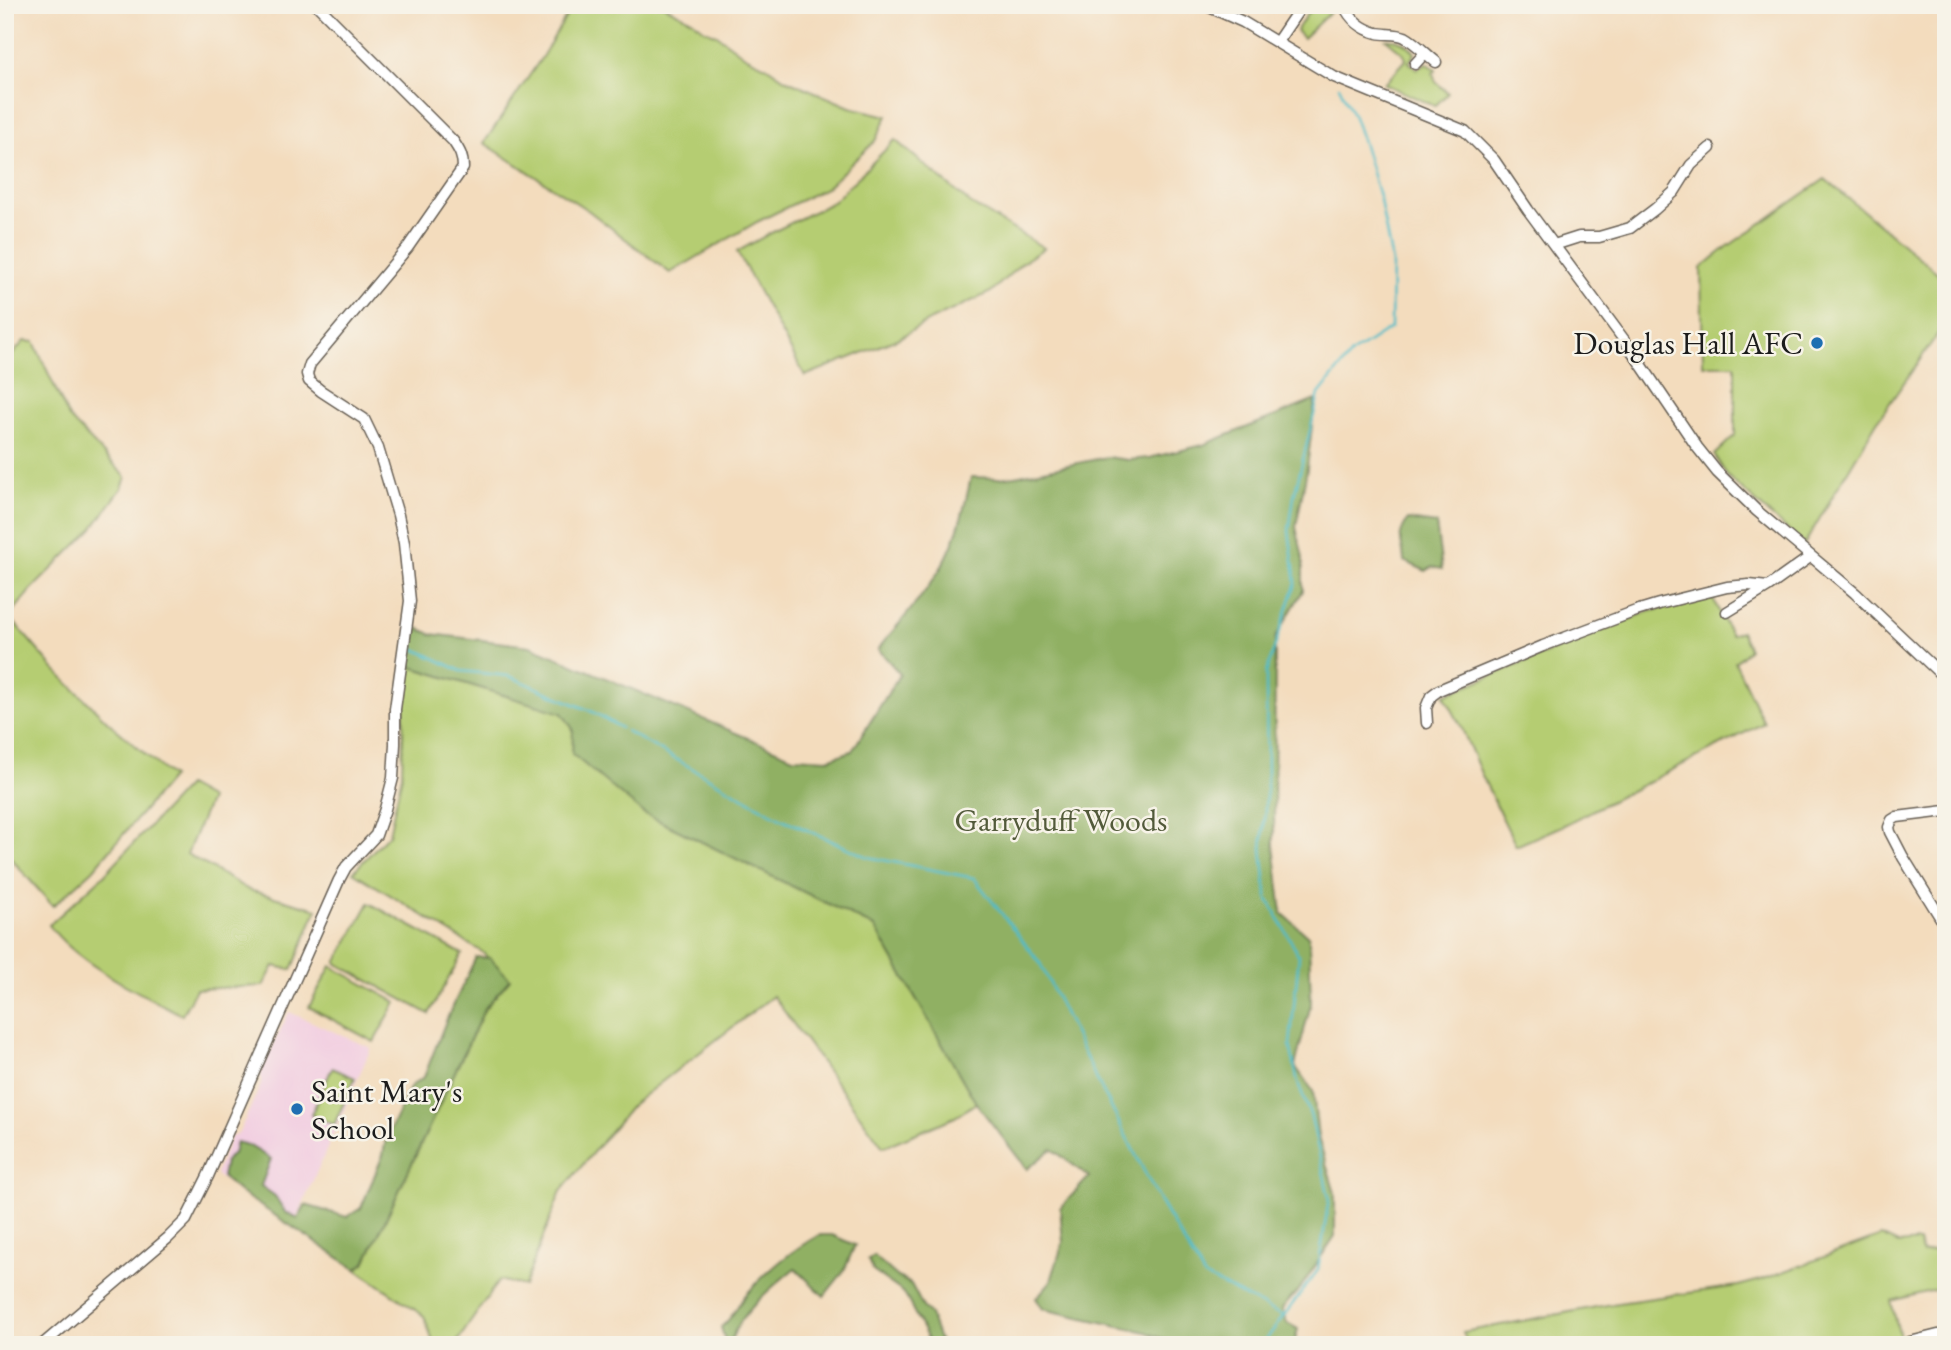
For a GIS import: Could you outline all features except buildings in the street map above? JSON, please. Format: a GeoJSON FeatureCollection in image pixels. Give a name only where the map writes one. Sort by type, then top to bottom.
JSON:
{"type":"FeatureCollection","features":[{"type":"Feature","properties":{"kind":"street"},"geometry":{"type":"LineString","coordinates":[[42,1345],[186,1220],[213,1166],[339,880],[346,867],[376,835],[393,778],[395,709],[410,601],[398,515],[377,448],[364,419],[321,391],[309,381],[307,374],[310,364],[408,247],[463,168],[463,160],[453,141],[317,5]]}},
{"type":"Feature","properties":{"kind":"street"},"geometry":{"type":"LineString","coordinates":[[1205,5],[1243,22],[1334,77],[1465,131],[1494,160],[1710,463],[1757,512],[1855,593],[1946,679]]}},
{"type":"Feature","properties":{"kind":"street"},"geometry":{"type":"LineString","coordinates":[[1277,42],[1302,5]]}},
{"type":"Feature","properties":{"kind":"street"},"geometry":{"type":"LineString","coordinates":[[1344,5],[1350,17],[1358,24],[1375,32],[1405,37],[1436,62]]}},
{"type":"Feature","properties":{"kind":"street"},"geometry":{"type":"LineString","coordinates":[[1415,64],[1425,53]]}},
{"type":"Feature","properties":{"kind":"street"},"geometry":{"type":"LineString","coordinates":[[1554,245],[1579,237],[1599,237],[1630,228],[1674,192],[1691,165],[1710,148]]}},
{"type":"Feature","properties":{"kind":"street"},"geometry":{"type":"LineString","coordinates":[[1727,612],[1810,557]]}},
{"type":"Feature","properties":{"kind":"street"},"geometry":{"type":"LineString","coordinates":[[1427,723],[1426,708],[1430,696],[1439,690],[1543,646],[1659,604],[1727,587],[1768,587]]}},
{"type":"Feature","properties":{"kind":"street"},"geometry":{"type":"LineString","coordinates":[[1946,811],[1897,817],[1889,827],[1903,857],[1942,920],[1946,922]]}},
{"type":"Feature","properties":{"kind":"street"},"geometry":{"type":"LineString","coordinates":[[1911,1345],[1910,1342],[1946,1333]]}},
{"type":"Feature","properties":{"kind":"shaded area","name":"Saint Mary's School"},"geometry":{"type":"Polygon","coordinates":[[[289,1012],[371,1048],[294,1224],[218,1177],[216,1173],[231,1137],[239,1133],[261,1084],[261,1071],[289,1012]]]}},
{"type":"Feature","properties":{"kind":"green space"},"geometry":{"type":"Polygon","coordinates":[[[573,5],[663,5],[717,35],[745,56],[785,79],[850,107],[887,116],[875,141],[826,188],[757,222],[670,273],[589,211],[484,143],[542,57],[573,5]]]}},
{"type":"Feature","properties":{"kind":"green space"},"geometry":{"type":"Polygon","coordinates":[[[1317,5],[1338,7],[1303,38],[1296,31],[1307,14],[1317,5]]]}},
{"type":"Feature","properties":{"kind":"green space"},"geometry":{"type":"Polygon","coordinates":[[[1386,39],[1407,44],[1415,54],[1409,62],[1417,69],[1426,63],[1436,70],[1433,73],[1436,82],[1448,93],[1435,106],[1384,84],[1406,60],[1404,54],[1386,39]]]}},
{"type":"Feature","properties":{"kind":"green space"},"geometry":{"type":"Polygon","coordinates":[[[895,140],[970,203],[1044,248],[1022,263],[991,292],[897,339],[805,376],[737,252],[833,202],[895,140]]]}},
{"type":"Feature","properties":{"kind":"green space","name":"Douglas Hall AFC"},"geometry":{"type":"Polygon","coordinates":[[[1825,179],[1946,280],[1946,322],[1876,423],[1804,545],[1728,477],[1714,455],[1735,435],[1735,365],[1703,365],[1701,268],[1825,179]]]}},
{"type":"Feature","properties":{"kind":"green space"},"geometry":{"type":"Polygon","coordinates":[[[24,341],[34,342],[69,418],[126,477],[122,488],[92,529],[30,591],[5,622],[5,363],[24,341]]]}},
{"type":"Feature","properties":{"kind":"green space","name":"Garryduff Woods"},"geometry":{"type":"Polygon","coordinates":[[[1315,400],[1307,469],[1296,527],[1303,558],[1303,591],[1275,638],[1274,845],[1282,913],[1309,937],[1311,1004],[1295,1066],[1313,1091],[1318,1137],[1335,1193],[1335,1236],[1301,1287],[1282,1309],[1287,1323],[1298,1329],[1294,1345],[1179,1345],[1146,1332],[1043,1309],[1036,1298],[1051,1281],[1063,1242],[1060,1208],[1089,1177],[1052,1149],[1027,1169],[976,1103],[875,927],[643,813],[572,754],[573,729],[562,713],[405,665],[413,626],[431,634],[530,646],[793,757],[828,759],[852,751],[900,674],[878,649],[920,598],[942,566],[956,534],[971,477],[1015,476],[1107,457],[1128,460],[1149,458],[1203,445],[1315,400]]]}},
{"type":"Feature","properties":{"kind":"green space"},"geometry":{"type":"Polygon","coordinates":[[[1408,520],[1436,524],[1442,569],[1432,567],[1426,571],[1404,561],[1401,535],[1408,520]]]}},
{"type":"Feature","properties":{"kind":"green space"},"geometry":{"type":"Polygon","coordinates":[[[1712,597],[1731,635],[1741,631],[1749,649],[1735,662],[1764,723],[1564,825],[1516,846],[1444,695],[1647,612],[1712,597]]]}},
{"type":"Feature","properties":{"kind":"green space"},"geometry":{"type":"Polygon","coordinates":[[[12,620],[54,669],[108,722],[172,777],[93,870],[53,906],[5,852],[5,626],[12,620]]]}},
{"type":"Feature","properties":{"kind":"green space"},"geometry":{"type":"Polygon","coordinates":[[[405,665],[562,713],[643,813],[875,927],[976,1103],[955,1117],[883,1147],[773,996],[633,1104],[561,1191],[524,1286],[499,1280],[455,1345],[434,1345],[424,1316],[356,1269],[365,1263],[485,1008],[510,979],[482,952],[353,872],[389,834],[402,775],[405,665]]]}},
{"type":"Feature","properties":{"kind":"green space"},"geometry":{"type":"Polygon","coordinates":[[[187,786],[210,799],[187,854],[249,890],[317,909],[292,970],[274,966],[263,986],[196,989],[182,1015],[92,965],[49,925],[104,875],[187,786]]]}},
{"type":"Feature","properties":{"kind":"green space"},"geometry":{"type":"Polygon","coordinates":[[[369,903],[462,954],[429,1014],[336,963],[369,903]]]}},
{"type":"Feature","properties":{"kind":"green space"},"geometry":{"type":"Polygon","coordinates":[[[476,957],[490,958],[510,979],[485,1008],[365,1263],[356,1269],[241,1193],[222,1177],[225,1161],[233,1154],[236,1142],[248,1145],[271,1159],[261,1186],[275,1196],[285,1212],[298,1219],[305,1205],[347,1217],[361,1208],[383,1155],[386,1138],[411,1086],[424,1077],[476,957]]]}},
{"type":"Feature","properties":{"kind":"green space"},"geometry":{"type":"Polygon","coordinates":[[[331,966],[396,1002],[374,1042],[309,1007],[331,966]]]}},
{"type":"Feature","properties":{"kind":"green space"},"geometry":{"type":"Polygon","coordinates":[[[332,1068],[355,1078],[334,1125],[311,1115],[332,1068]]]}},
{"type":"Feature","properties":{"kind":"green space"},"geometry":{"type":"Polygon","coordinates":[[[819,1235],[832,1235],[855,1245],[844,1271],[824,1296],[795,1268],[758,1300],[742,1319],[731,1340],[725,1342],[721,1327],[745,1296],[779,1262],[819,1235]]]}},
{"type":"Feature","properties":{"kind":"green space"},"geometry":{"type":"Polygon","coordinates":[[[1881,1236],[1898,1244],[1919,1242],[1922,1253],[1946,1249],[1946,1287],[1891,1301],[1902,1345],[1468,1345],[1463,1332],[1618,1303],[1738,1286],[1881,1236]]]}},
{"type":"Feature","properties":{"kind":"green space"},"geometry":{"type":"Polygon","coordinates":[[[874,1256],[898,1277],[911,1284],[930,1315],[941,1345],[931,1345],[904,1293],[873,1271],[868,1260],[874,1256]]]}},
{"type":"Feature","properties":{"kind":"waterway"},"geometry":{"type":"LineString","coordinates":[[1262,1345],[1318,1270],[1329,1198],[1311,1117],[1298,1083],[1290,1045],[1299,956],[1267,897],[1262,849],[1267,782],[1266,673],[1296,583],[1289,531],[1294,496],[1319,394],[1351,354],[1391,328],[1392,262],[1380,200],[1354,117],[1339,86]]}},
{"type":"Feature","properties":{"kind":"waterway"},"geometry":{"type":"LineString","coordinates":[[413,648],[461,671],[509,676],[593,712],[621,728]]}},
{"type":"Feature","properties":{"kind":"waterway"},"geometry":{"type":"LineString","coordinates":[[626,731],[780,818],[868,857],[974,878],[1040,963],[1160,1202],[1204,1276],[1283,1316]]}},
{"type":"Feature","properties":{"kind":"place","name":"Douglas Hall AFC"},"geometry":{"type":"Point","coordinates":[1817,343]}},
{"type":"Feature","properties":{"kind":"place","name":"Saint Mary's School"},"geometry":{"type":"Point","coordinates":[297,1109]}}]}
